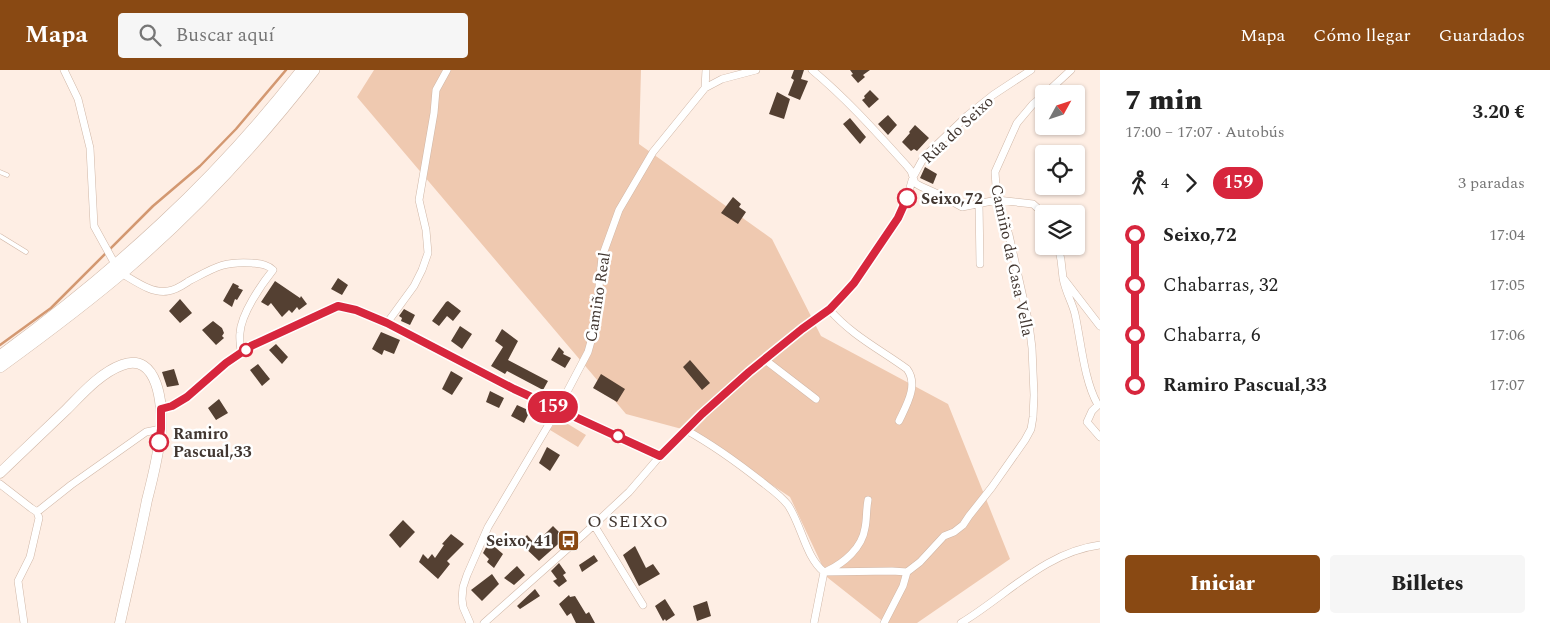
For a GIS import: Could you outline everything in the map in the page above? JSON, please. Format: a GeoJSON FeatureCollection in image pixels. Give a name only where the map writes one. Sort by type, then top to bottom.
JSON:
{"type":"FeatureCollection","features":[{"type":"Feature","properties":{"kind":"main road"},"geometry":{"type":"LineString","coordinates":[[0,356],[59,312],[162,224],[207,180],[259,123],[302,70]]}},
{"type":"Feature","properties":{"kind":"main road"},"geometry":{"type":"LineString","coordinates":[[0,367],[88,301],[116,265],[169,231],[273,122],[314,70]]}},
{"type":"Feature","properties":{"kind":"street"},"geometry":{"type":"LineString","coordinates":[[64,70],[78,99],[90,148],[94,226],[116,265],[149,288],[159,291],[169,291],[214,267],[225,264],[261,264],[269,266],[273,270],[259,287],[240,328],[241,353]]}},
{"type":"Feature","properties":{"kind":"street"},"geometry":{"type":"LineString","coordinates":[[387,323],[414,286],[428,253],[426,230],[419,200],[434,113],[436,90],[447,70]]}},
{"type":"Feature","properties":{"kind":"street"},"geometry":{"type":"LineString","coordinates":[[705,88],[706,70]]}},
{"type":"Feature","properties":{"kind":"street","name":"Camiño Real"},"geometry":{"type":"LineString","coordinates":[[470,623],[463,607],[462,599],[466,575],[488,527],[558,409],[588,352],[594,327],[602,257],[619,210],[653,152],[705,88],[722,79],[756,70]]}},
{"type":"Feature","properties":{"kind":"street"},"geometry":{"type":"LineString","coordinates":[[812,70],[830,85],[908,166],[916,183],[920,186],[962,207],[997,200],[1035,206]]}},
{"type":"Feature","properties":{"kind":"street","name":"Rúa do Seixo"},"geometry":{"type":"LineString","coordinates":[[484,623],[630,492],[660,456],[686,430],[764,359],[830,309],[854,283],[898,218],[907,198],[913,177],[924,156],[993,95],[1030,70]]}},
{"type":"Feature","properties":{"kind":"street","name":"Camiño da Casa Vella"},"geometry":{"type":"LineString","coordinates":[[1054,85],[1071,70]]}},
{"type":"Feature","properties":{"kind":"street","name":"Camiño da Casa Vella"},"geometry":{"type":"LineString","coordinates":[[907,572],[920,562],[944,536],[964,525],[992,488],[1031,429],[1034,395],[1029,324],[1009,235],[997,200],[995,172],[1016,123],[1035,102]]}},
{"type":"Feature","properties":{"kind":"street"},"geometry":{"type":"LineString","coordinates":[[979,203],[980,264]]}},
{"type":"Feature","properties":{"kind":"street"},"geometry":{"type":"LineString","coordinates":[[1061,255],[1064,286],[1074,310],[1085,365],[1098,405],[1086,422],[1100,437]]}},
{"type":"Feature","properties":{"kind":"street"},"geometry":{"type":"LineString","coordinates":[[1064,278],[1100,326]]}},
{"type":"Feature","properties":{"kind":"street"},"geometry":{"type":"LineString","coordinates":[[161,409],[172,406],[187,397],[226,363],[251,346],[338,306],[356,310],[387,323],[514,389],[660,456]]}},
{"type":"Feature","properties":{"kind":"street"},"geometry":{"type":"LineString","coordinates":[[830,309],[844,324],[867,342],[908,369],[911,374],[911,391],[899,421]]}},
{"type":"Feature","properties":{"kind":"street"},"geometry":{"type":"LineString","coordinates":[[764,359],[816,399]]}},
{"type":"Feature","properties":{"kind":"street"},"geometry":{"type":"LineString","coordinates":[[0,473],[105,374],[129,363],[142,364],[151,372],[158,390],[161,409],[161,429],[120,623]]}},
{"type":"Feature","properties":{"kind":"street"},"geometry":{"type":"LineString","coordinates":[[37,512],[71,485],[146,432],[161,429]]}},
{"type":"Feature","properties":{"kind":"street"},"geometry":{"type":"LineString","coordinates":[[686,430],[713,446],[749,472],[787,504],[797,521],[814,561],[824,572],[907,572],[903,586],[884,623]]}},
{"type":"Feature","properties":{"kind":"street"},"geometry":{"type":"LineString","coordinates":[[0,484],[37,512],[39,518],[30,557],[18,581],[24,623]]}},
{"type":"Feature","properties":{"kind":"street"},"geometry":{"type":"LineString","coordinates":[[824,572],[849,556],[861,540],[865,529],[868,500]]}},
{"type":"Feature","properties":{"kind":"street"},"geometry":{"type":"LineString","coordinates":[[594,525],[643,605]]}},
{"type":"Feature","properties":{"kind":"street"},"geometry":{"type":"LineString","coordinates":[[961,623],[988,606],[1023,579],[1063,555],[1100,545]]}},
{"type":"Feature","properties":{"kind":"street"},"geometry":{"type":"LineString","coordinates":[[814,623],[824,572]]}},
{"type":"Feature","properties":{"kind":"lane"},"geometry":{"type":"LineString","coordinates":[[0,172],[6,175]]}},
{"type":"Feature","properties":{"kind":"lane"},"geometry":{"type":"LineString","coordinates":[[0,236],[26,252]]}},
{"type":"Feature","properties":{"kind":"shaded area"},"geometry":{"type":"Polygon","coordinates":[[[374,70],[641,70],[639,144],[772,239],[821,336],[948,404],[1010,559],[917,623],[885,623],[823,574],[821,563],[790,497],[693,432],[626,414],[357,97],[374,70]]]}},
{"type":"Feature","properties":{"kind":"shaded area"},"geometry":{"type":"Polygon","coordinates":[[[558,418],[586,435],[578,447],[550,430],[558,418]]]}},
{"type":"Feature","properties":{"kind":"building"},"geometry":{"type":"Polygon","coordinates":[[[794,70],[804,70],[801,79],[808,81],[800,100],[788,95],[794,80],[791,78],[794,70]]]}},
{"type":"Feature","properties":{"kind":"building"},"geometry":{"type":"Polygon","coordinates":[[[850,70],[870,70],[863,75],[865,77],[858,83],[851,75],[853,74],[850,70]]]}},
{"type":"Feature","properties":{"kind":"building"},"geometry":{"type":"Polygon","coordinates":[[[870,90],[879,99],[869,108],[862,100],[870,90]]]}},
{"type":"Feature","properties":{"kind":"building"},"geometry":{"type":"Polygon","coordinates":[[[777,92],[790,99],[784,119],[769,114],[777,92]]]}},
{"type":"Feature","properties":{"kind":"building"},"geometry":{"type":"Polygon","coordinates":[[[888,115],[897,125],[888,135],[878,124],[888,115]]]}},
{"type":"Feature","properties":{"kind":"building"},"geometry":{"type":"Polygon","coordinates":[[[850,118],[866,137],[860,144],[843,124],[850,118]]]}},
{"type":"Feature","properties":{"kind":"building"},"geometry":{"type":"Polygon","coordinates":[[[915,125],[929,138],[917,151],[914,149],[911,151],[902,142],[915,125]]]}},
{"type":"Feature","properties":{"kind":"building"},"geometry":{"type":"Polygon","coordinates":[[[925,167],[937,174],[933,184],[920,178],[925,167]]]}},
{"type":"Feature","properties":{"kind":"building"},"geometry":{"type":"Polygon","coordinates":[[[733,197],[741,204],[739,207],[746,212],[738,224],[721,213],[733,197]]]}},
{"type":"Feature","properties":{"kind":"building"},"geometry":{"type":"Polygon","coordinates":[[[338,278],[348,285],[342,295],[331,289],[338,278]]]}},
{"type":"Feature","properties":{"kind":"building"},"geometry":{"type":"Polygon","coordinates":[[[275,281],[300,298],[301,296],[307,304],[299,310],[297,307],[292,313],[289,310],[282,317],[271,303],[268,306],[261,302],[275,281]]]}},
{"type":"Feature","properties":{"kind":"building"},"geometry":{"type":"Polygon","coordinates":[[[233,283],[243,290],[237,300],[235,299],[232,307],[223,301],[233,283]]]}},
{"type":"Feature","properties":{"kind":"building"},"geometry":{"type":"Polygon","coordinates":[[[180,299],[192,313],[180,323],[169,311],[180,299]]]}},
{"type":"Feature","properties":{"kind":"building"},"geometry":{"type":"Polygon","coordinates":[[[448,301],[461,311],[453,321],[447,316],[439,326],[432,321],[448,301]]]}},
{"type":"Feature","properties":{"kind":"building"},"geometry":{"type":"Polygon","coordinates":[[[404,309],[415,315],[410,325],[401,321],[402,318],[399,316],[404,309]]]}},
{"type":"Feature","properties":{"kind":"building"},"geometry":{"type":"Polygon","coordinates":[[[213,321],[222,328],[224,333],[222,336],[224,338],[216,345],[202,330],[213,321]]]}},
{"type":"Feature","properties":{"kind":"building"},"geometry":{"type":"Polygon","coordinates":[[[460,326],[472,334],[462,349],[451,341],[460,326]]]}},
{"type":"Feature","properties":{"kind":"building"},"geometry":{"type":"Polygon","coordinates":[[[502,329],[518,341],[508,360],[548,381],[543,390],[507,371],[505,374],[491,366],[503,347],[495,341],[502,329]]]}},
{"type":"Feature","properties":{"kind":"building"},"geometry":{"type":"Polygon","coordinates":[[[381,332],[400,340],[394,354],[384,350],[382,355],[372,349],[381,332]]]}},
{"type":"Feature","properties":{"kind":"building"},"geometry":{"type":"Polygon","coordinates":[[[276,344],[288,357],[282,364],[269,350],[276,344]]]}},
{"type":"Feature","properties":{"kind":"building"},"geometry":{"type":"Polygon","coordinates":[[[559,347],[564,352],[563,354],[571,358],[565,368],[551,360],[559,347]]]}},
{"type":"Feature","properties":{"kind":"building"},"geometry":{"type":"Polygon","coordinates":[[[690,360],[710,383],[702,390],[683,367],[690,360]]]}},
{"type":"Feature","properties":{"kind":"building"},"geometry":{"type":"Polygon","coordinates":[[[258,364],[270,379],[262,386],[250,370],[258,364]]]}},
{"type":"Feature","properties":{"kind":"building"},"geometry":{"type":"Polygon","coordinates":[[[174,369],[179,385],[167,387],[162,372],[174,369]]]}},
{"type":"Feature","properties":{"kind":"building"},"geometry":{"type":"Polygon","coordinates":[[[451,371],[463,378],[452,395],[442,389],[451,371]]]}},
{"type":"Feature","properties":{"kind":"building"},"geometry":{"type":"Polygon","coordinates":[[[601,374],[625,389],[617,402],[593,388],[601,374]]]}},
{"type":"Feature","properties":{"kind":"building"},"geometry":{"type":"Polygon","coordinates":[[[490,391],[504,398],[499,408],[486,402],[490,391]]]}},
{"type":"Feature","properties":{"kind":"building"},"geometry":{"type":"Polygon","coordinates":[[[219,399],[228,413],[216,420],[208,408],[219,399]]]}},
{"type":"Feature","properties":{"kind":"building"},"geometry":{"type":"Polygon","coordinates":[[[517,405],[528,410],[524,423],[511,416],[517,405]]]}},
{"type":"Feature","properties":{"kind":"building"},"geometry":{"type":"Polygon","coordinates":[[[547,447],[560,455],[550,471],[539,463],[547,447]]]}},
{"type":"Feature","properties":{"kind":"building"},"geometry":{"type":"Polygon","coordinates":[[[403,520],[415,532],[400,548],[389,535],[403,520]]]}},
{"type":"Feature","properties":{"kind":"building"},"geometry":{"type":"Polygon","coordinates":[[[553,526],[565,538],[539,561],[520,543],[527,535],[535,544],[553,526]]]}},
{"type":"Feature","properties":{"kind":"building"},"geometry":{"type":"Polygon","coordinates":[[[451,534],[464,544],[447,561],[450,564],[438,579],[419,562],[423,554],[428,559],[432,554],[435,558],[444,545],[442,544],[451,534]]]}},
{"type":"Feature","properties":{"kind":"building"},"geometry":{"type":"Polygon","coordinates":[[[489,542],[503,554],[494,568],[487,562],[489,559],[483,553],[489,542]]]}},
{"type":"Feature","properties":{"kind":"building"},"geometry":{"type":"Polygon","coordinates":[[[635,546],[646,568],[653,564],[660,574],[639,586],[623,555],[635,546]]]}},
{"type":"Feature","properties":{"kind":"building"},"geometry":{"type":"Polygon","coordinates":[[[594,555],[598,561],[582,572],[579,565],[594,555]]]}},
{"type":"Feature","properties":{"kind":"building"},"geometry":{"type":"Polygon","coordinates":[[[559,563],[566,573],[563,575],[567,581],[559,587],[553,581],[557,579],[551,571],[559,563]]]}},
{"type":"Feature","properties":{"kind":"building"},"geometry":{"type":"Polygon","coordinates":[[[517,566],[525,575],[514,585],[504,578],[517,566]]]}},
{"type":"Feature","properties":{"kind":"building"},"geometry":{"type":"Polygon","coordinates":[[[492,574],[499,584],[482,601],[471,590],[492,574]]]}},
{"type":"Feature","properties":{"kind":"building"},"geometry":{"type":"Polygon","coordinates":[[[535,589],[540,596],[520,609],[517,606],[535,589]]]}},
{"type":"Feature","properties":{"kind":"building"},"geometry":{"type":"Polygon","coordinates":[[[569,595],[570,597],[575,596],[586,614],[589,612],[595,623],[576,623],[571,613],[567,616],[559,604],[569,595]]]}},
{"type":"Feature","properties":{"kind":"building"},"geometry":{"type":"Polygon","coordinates":[[[665,599],[675,615],[663,621],[655,606],[665,599]]]}},
{"type":"Feature","properties":{"kind":"building"},"geometry":{"type":"Polygon","coordinates":[[[707,601],[711,616],[697,621],[693,606],[707,601]]]}},
{"type":"Feature","properties":{"kind":"waterway"},"geometry":{"type":"LineString","coordinates":[[0,345],[51,308],[153,206],[200,166],[236,129],[286,70]]}},
{"type":"Feature","properties":{"kind":"bus line","name":"159"},"geometry":{"type":"LineString","coordinates":[[159,442],[161,409],[172,406],[187,397],[208,381],[226,363],[251,346],[338,306],[356,310],[387,323],[514,389],[660,456],[702,414],[749,372],[834,305],[854,283],[898,218],[907,198]]}},
{"type":"Feature","properties":{"kind":"place","name":"Seixo,72"},"geometry":{"type":"Point","coordinates":[907,198]}},
{"type":"Feature","properties":{"kind":"place","name":"Ramiro Pascual,33"},"geometry":{"type":"Point","coordinates":[159,442]}},
{"type":"Feature","properties":{"kind":"place","name":"Seixo, 41"},"geometry":{"type":"Point","coordinates":[568,540]}},
{"type":"Feature","properties":{"kind":"district","name":"O SEIXO"},"geometry":{"type":"Point","coordinates":[628,521]}}]}
